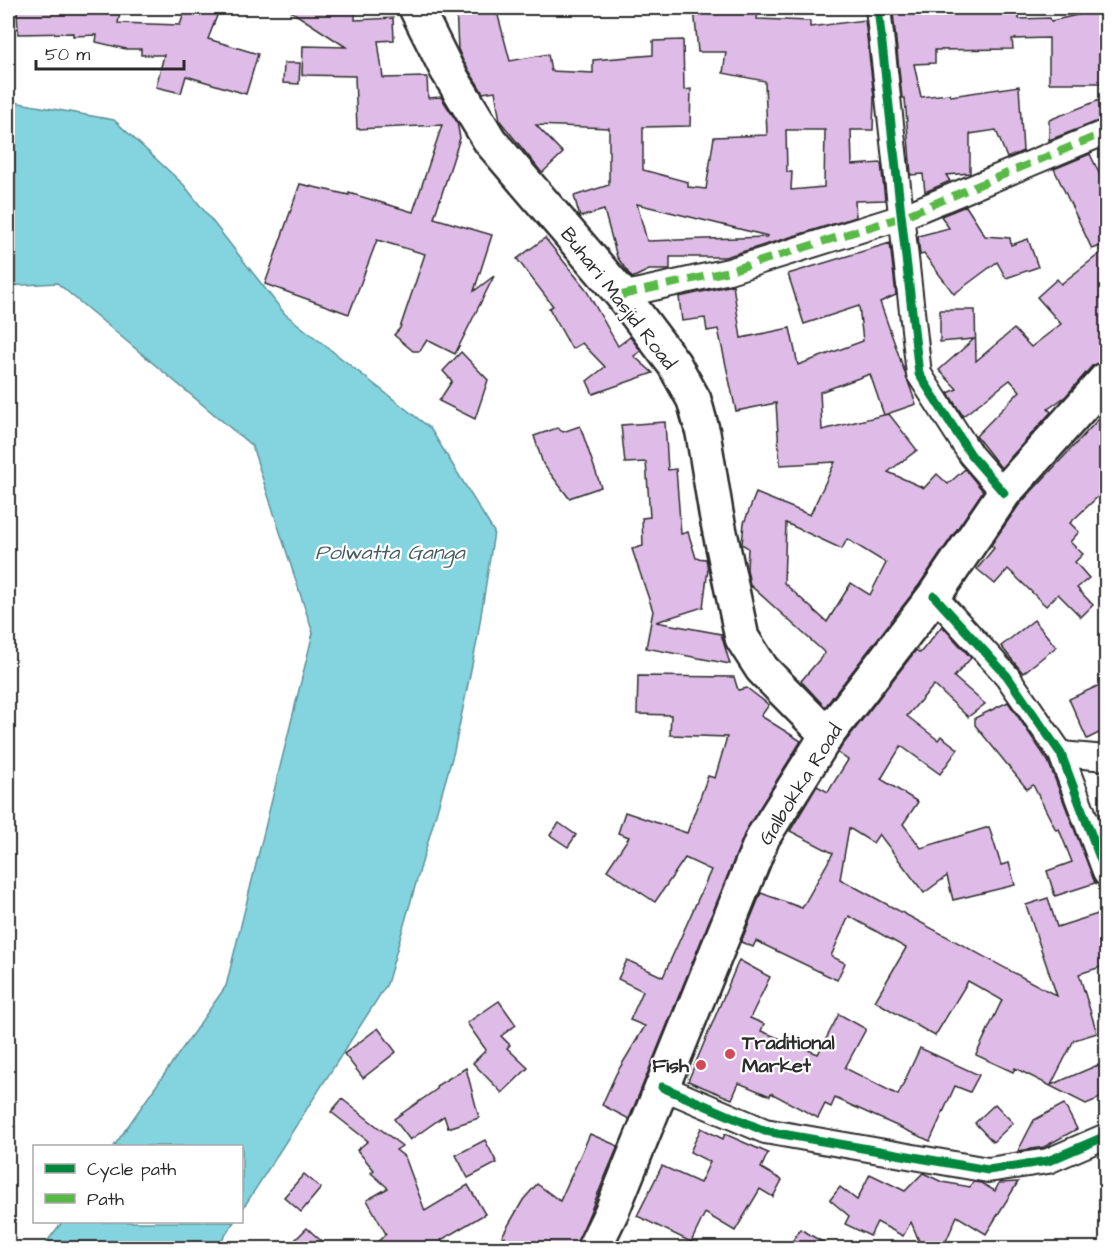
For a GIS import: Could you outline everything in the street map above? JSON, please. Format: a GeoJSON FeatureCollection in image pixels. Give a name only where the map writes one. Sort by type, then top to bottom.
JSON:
{"type":"FeatureCollection","features":[{"type":"Feature","properties":{"kind":"main road","name":"Buhari Masjid Road"},"geometry":{"type":"LineString","coordinates":[[416,8],[447,70],[490,141],[622,295],[674,364],[694,400],[703,433],[716,513],[742,638],[762,669],[827,735]]}},
{"type":"Feature","properties":{"kind":"main road","name":"Galbokka Road"},"geometry":{"type":"LineString","coordinates":[[594,1248],[763,837],[827,735],[934,596],[1004,493],[1107,379]]}},
{"type":"Feature","properties":{"kind":"street"},"geometry":{"type":"LineString","coordinates":[[878,8],[919,374],[971,455],[1004,493]]}},
{"type":"Feature","properties":{"kind":"street"},"geometry":{"type":"LineString","coordinates":[[622,295],[729,271],[902,217],[1107,132]]}},
{"type":"Feature","properties":{"kind":"street"},"geometry":{"type":"LineString","coordinates":[[934,596],[1007,676],[1061,754],[1107,874]]}},
{"type":"Feature","properties":{"kind":"street"},"geometry":{"type":"LineString","coordinates":[[1061,754],[1107,758]]}},
{"type":"Feature","properties":{"kind":"street"},"geometry":{"type":"LineString","coordinates":[[662,1087],[765,1131],[988,1170],[1048,1161],[1107,1136]]}},
{"type":"Feature","properties":{"kind":"water","name":"Polwatta Ganga"},"geometry":{"type":"Polygon","coordinates":[[[8,101],[114,120],[184,185],[285,314],[430,428],[494,532],[477,641],[454,751],[387,984],[243,1208],[243,1145],[115,1145],[226,986],[313,633],[252,446],[57,283],[8,286],[8,101]]]}},
{"type":"Feature","properties":{"kind":"water"},"geometry":{"type":"Polygon","coordinates":[[[61,1223],[233,1223],[217,1248],[42,1248],[61,1223]]]}},
{"type":"Feature","properties":{"kind":"building"},"geometry":{"type":"Polygon","coordinates":[[[17,8],[121,8],[118,23],[180,25],[186,8],[220,8],[208,39],[258,54],[246,94],[186,76],[181,93],[156,87],[164,55],[141,55],[141,49],[126,49],[96,42],[97,35],[18,34],[17,8]]]}},
{"type":"Feature","properties":{"kind":"building"},"geometry":{"type":"Polygon","coordinates":[[[286,8],[355,8],[355,20],[393,18],[394,40],[378,41],[383,78],[427,77],[428,98],[441,97],[457,122],[460,138],[434,218],[492,235],[474,291],[494,276],[455,354],[427,340],[420,351],[413,351],[394,335],[400,328],[425,254],[377,240],[349,314],[265,284],[300,184],[349,195],[349,193],[413,212],[442,125],[357,129],[355,76],[302,75],[303,46],[346,47],[286,8]]]}},
{"type":"Feature","properties":{"kind":"building"},"geometry":{"type":"Polygon","coordinates":[[[456,8],[496,8],[510,61],[548,54],[551,71],[593,73],[593,60],[653,55],[653,41],[683,40],[684,90],[691,89],[690,126],[643,127],[643,170],[688,182],[688,187],[706,189],[714,137],[767,135],[765,81],[723,73],[726,52],[698,52],[694,8],[758,10],[757,19],[810,21],[810,27],[865,20],[874,97],[873,130],[851,130],[852,165],[881,163],[885,200],[855,201],[856,217],[725,257],[670,257],[670,270],[649,270],[632,278],[617,257],[604,210],[580,217],[574,196],[609,185],[609,128],[536,125],[563,153],[542,173],[500,121],[495,91],[483,93],[458,49],[456,8]],[[786,130],[787,172],[792,172],[791,190],[824,187],[825,130],[786,130]],[[637,204],[647,241],[768,236],[637,204]]]}},
{"type":"Feature","properties":{"kind":"building"},"geometry":{"type":"Polygon","coordinates":[[[909,8],[930,8],[930,13],[984,12],[984,8],[1018,8],[1019,19],[1050,18],[1051,21],[1107,8],[1107,83],[1049,83],[1049,38],[1012,39],[1013,49],[935,50],[935,63],[914,64],[921,97],[949,94],[951,96],[1019,86],[1023,151],[1007,158],[996,130],[970,134],[970,173],[946,175],[950,181],[925,192],[923,174],[911,175],[905,98],[902,98],[893,12],[910,13],[909,8]]]}},
{"type":"Feature","properties":{"kind":"building"},"geometry":{"type":"Polygon","coordinates":[[[284,63],[300,63],[299,84],[283,83],[284,63]]]}},
{"type":"Feature","properties":{"kind":"building"},"geometry":{"type":"Polygon","coordinates":[[[1107,97],[1107,118],[1049,140],[1049,120],[1107,97]]]}},
{"type":"Feature","properties":{"kind":"building"},"geometry":{"type":"Polygon","coordinates":[[[1090,154],[1107,190],[1107,244],[1092,249],[1054,169],[1090,154]]]}},
{"type":"Feature","properties":{"kind":"building"},"geometry":{"type":"Polygon","coordinates":[[[966,206],[985,236],[1010,238],[1011,245],[1028,239],[1038,267],[1006,278],[997,262],[954,294],[924,254],[920,255],[918,236],[949,228],[941,216],[966,206]]]}},
{"type":"Feature","properties":{"kind":"building"},"geometry":{"type":"Polygon","coordinates":[[[545,238],[585,288],[618,346],[630,337],[641,351],[634,356],[653,373],[593,394],[587,381],[605,367],[582,343],[572,349],[549,308],[553,306],[517,259],[545,238]]]}},
{"type":"Feature","properties":{"kind":"building"},"geometry":{"type":"Polygon","coordinates":[[[890,243],[896,295],[880,302],[916,404],[884,415],[889,414],[917,450],[888,472],[924,488],[937,474],[948,484],[965,469],[983,491],[919,585],[825,707],[801,681],[825,653],[750,585],[747,569],[748,548],[742,544],[744,523],[756,493],[810,515],[835,462],[780,465],[776,403],[736,411],[718,329],[707,331],[705,318],[682,321],[679,297],[733,285],[741,338],[790,328],[798,365],[863,341],[859,306],[804,324],[788,274],[890,243]],[[870,374],[820,392],[822,430],[884,415],[870,374]],[[786,523],[784,583],[827,622],[851,583],[870,595],[886,563],[847,539],[842,549],[786,523]]]}},
{"type":"Feature","properties":{"kind":"building"},"geometry":{"type":"Polygon","coordinates":[[[1107,248],[1107,361],[1092,366],[1066,396],[1048,409],[1051,412],[1001,468],[976,436],[1020,391],[1010,380],[963,416],[948,393],[957,389],[939,370],[974,339],[940,342],[940,310],[975,310],[976,361],[1014,329],[1031,347],[1061,324],[1037,297],[1057,279],[1061,284],[1107,248]]]}},
{"type":"Feature","properties":{"kind":"building"},"geometry":{"type":"Polygon","coordinates":[[[461,352],[488,380],[475,419],[439,401],[452,381],[443,371],[461,352]]]}},
{"type":"Feature","properties":{"kind":"building"},"geometry":{"type":"Polygon","coordinates":[[[1107,410],[1107,488],[1070,523],[1079,532],[1070,542],[1083,554],[1075,562],[1089,578],[1077,588],[1093,605],[1081,617],[1058,594],[1046,606],[1008,569],[995,584],[977,569],[994,548],[991,545],[1019,505],[1107,410]]]}},
{"type":"Feature","properties":{"kind":"building"},"geometry":{"type":"Polygon","coordinates":[[[665,422],[668,470],[676,469],[681,534],[688,532],[696,558],[706,559],[708,569],[703,607],[656,622],[721,634],[730,664],[646,648],[653,611],[632,549],[643,546],[642,518],[650,517],[646,462],[625,463],[621,425],[665,422]]]}},
{"type":"Feature","properties":{"kind":"building"},"geometry":{"type":"Polygon","coordinates":[[[580,426],[601,487],[569,498],[543,464],[534,436],[557,428],[563,432],[580,426]]]}},
{"type":"Feature","properties":{"kind":"building"},"geometry":{"type":"Polygon","coordinates":[[[1034,620],[1056,647],[1023,673],[1001,646],[1034,620]]]}},
{"type":"Feature","properties":{"kind":"building"},"geometry":{"type":"Polygon","coordinates":[[[942,626],[971,658],[954,677],[985,704],[968,717],[934,685],[907,716],[938,740],[941,736],[958,749],[940,774],[901,746],[881,779],[918,802],[903,824],[921,848],[989,827],[1001,865],[1009,863],[1015,885],[953,900],[947,876],[924,893],[879,834],[873,843],[849,828],[840,879],[1057,996],[1026,905],[1048,898],[1057,927],[1107,911],[1107,965],[1079,974],[1097,1033],[1074,1040],[1051,1085],[1098,1065],[1107,1083],[1107,1095],[1086,1104],[1015,1068],[1013,1072],[976,1055],[1002,1000],[968,981],[935,1036],[875,1001],[906,948],[849,916],[831,956],[845,963],[837,980],[756,941],[753,947],[741,942],[761,893],[802,908],[833,853],[790,831],[817,786],[828,792],[848,760],[838,753],[842,746],[916,650],[920,653],[942,626]]]}},
{"type":"Feature","properties":{"kind":"building"},"geometry":{"type":"Polygon","coordinates":[[[638,676],[734,677],[738,690],[747,688],[769,705],[761,716],[801,741],[746,830],[629,1119],[602,1105],[616,1074],[645,1026],[630,1020],[643,991],[618,979],[627,960],[663,977],[711,870],[685,858],[655,902],[607,870],[629,837],[618,833],[625,812],[687,833],[708,776],[715,778],[727,737],[670,735],[671,715],[637,714],[638,676]]]}},
{"type":"Feature","properties":{"kind":"building"},"geometry":{"type":"Polygon","coordinates":[[[1102,684],[1107,694],[1107,729],[1087,739],[1069,699],[1102,684]]]}},
{"type":"Feature","properties":{"kind":"building"},"geometry":{"type":"Polygon","coordinates":[[[1008,702],[1048,761],[1095,883],[1055,896],[1047,871],[1072,862],[1059,829],[1056,830],[1033,785],[1027,789],[975,725],[975,718],[1008,702]]]}},
{"type":"Feature","properties":{"kind":"building"},"geometry":{"type":"Polygon","coordinates":[[[559,823],[576,835],[568,847],[550,835],[559,823]]]}},
{"type":"Feature","properties":{"kind":"building"},"geometry":{"type":"Polygon","coordinates":[[[739,960],[770,977],[750,1018],[764,1024],[761,1031],[818,1054],[839,1014],[866,1029],[845,1068],[898,1095],[920,1048],[979,1075],[970,1092],[955,1086],[930,1141],[835,1098],[831,1107],[825,1104],[818,1118],[771,1093],[770,1096],[739,1083],[732,1099],[688,1081],[739,960]]]}},
{"type":"Feature","properties":{"kind":"building"},"geometry":{"type":"Polygon","coordinates":[[[499,1001],[516,1025],[501,1036],[510,1045],[507,1048],[528,1068],[502,1093],[473,1063],[486,1050],[467,1023],[499,1001]]]}},
{"type":"Feature","properties":{"kind":"building"},"geometry":{"type":"Polygon","coordinates":[[[378,1028],[396,1052],[363,1078],[344,1054],[378,1028]]]}},
{"type":"Feature","properties":{"kind":"building"},"geometry":{"type":"Polygon","coordinates":[[[466,1068],[479,1118],[448,1128],[444,1116],[410,1140],[394,1119],[437,1089],[436,1086],[466,1068]]]}},
{"type":"Feature","properties":{"kind":"building"},"geometry":{"type":"Polygon","coordinates":[[[342,1099],[402,1146],[396,1150],[405,1157],[425,1211],[468,1185],[485,1214],[441,1240],[445,1248],[371,1248],[386,1234],[367,1200],[388,1188],[371,1173],[374,1170],[357,1150],[368,1141],[331,1112],[342,1099]]]}},
{"type":"Feature","properties":{"kind":"building"},"geometry":{"type":"Polygon","coordinates":[[[995,1104],[1013,1123],[993,1142],[975,1123],[995,1104]]]}},
{"type":"Feature","properties":{"kind":"building"},"geometry":{"type":"Polygon","coordinates":[[[1064,1104],[1077,1129],[1044,1147],[1018,1151],[1034,1120],[1064,1104]]]}},
{"type":"Feature","properties":{"kind":"building"},"geometry":{"type":"Polygon","coordinates":[[[701,1128],[723,1139],[725,1134],[768,1153],[761,1168],[782,1180],[773,1197],[760,1189],[735,1231],[705,1213],[691,1242],[637,1216],[662,1166],[700,1183],[710,1162],[690,1152],[701,1128]]]}},
{"type":"Feature","properties":{"kind":"building"},"geometry":{"type":"Polygon","coordinates":[[[590,1134],[618,1146],[575,1248],[499,1248],[505,1237],[502,1236],[523,1200],[537,1184],[560,1201],[590,1134]]]}},
{"type":"Feature","properties":{"kind":"building"},"geometry":{"type":"Polygon","coordinates":[[[485,1140],[497,1163],[468,1178],[456,1155],[485,1140]]]}},
{"type":"Feature","properties":{"kind":"building"},"geometry":{"type":"Polygon","coordinates":[[[923,1173],[942,1182],[970,1187],[973,1182],[981,1183],[995,1191],[999,1183],[1018,1182],[986,1234],[957,1216],[943,1248],[922,1248],[911,1222],[903,1236],[877,1222],[870,1236],[845,1224],[849,1216],[830,1200],[840,1187],[857,1200],[870,1174],[905,1191],[923,1173]]]}},
{"type":"Feature","properties":{"kind":"building"},"geometry":{"type":"Polygon","coordinates":[[[304,1174],[321,1188],[301,1212],[284,1197],[304,1174]]]}},
{"type":"Feature","properties":{"kind":"building"},"geometry":{"type":"Polygon","coordinates":[[[307,1228],[329,1248],[287,1248],[307,1228]]]}},
{"type":"Feature","properties":{"kind":"building"},"geometry":{"type":"Polygon","coordinates":[[[800,1229],[833,1248],[788,1248],[800,1229]]]}},
{"type":"Feature","properties":{"kind":"marked path"},"geometry":{"type":"LineString","coordinates":[[622,295],[729,271],[902,217],[1106,132]]}},
{"type":"Feature","properties":{"kind":"cycle path"},"geometry":{"type":"LineString","coordinates":[[878,8],[919,374],[971,455],[1004,493]]}},
{"type":"Feature","properties":{"kind":"cycle path"},"geometry":{"type":"LineString","coordinates":[[934,596],[1007,676],[1061,754],[1106,874]]}},
{"type":"Feature","properties":{"kind":"cycle path"},"geometry":{"type":"LineString","coordinates":[[662,1087],[765,1131],[988,1170],[1048,1161],[1106,1136]]}},
{"type":"Feature","properties":{"kind":"place","name":"Traditional Market"},"geometry":{"type":"Point","coordinates":[730,1054]}},
{"type":"Feature","properties":{"kind":"place","name":"Fish"},"geometry":{"type":"Point","coordinates":[701,1065]}}]}
